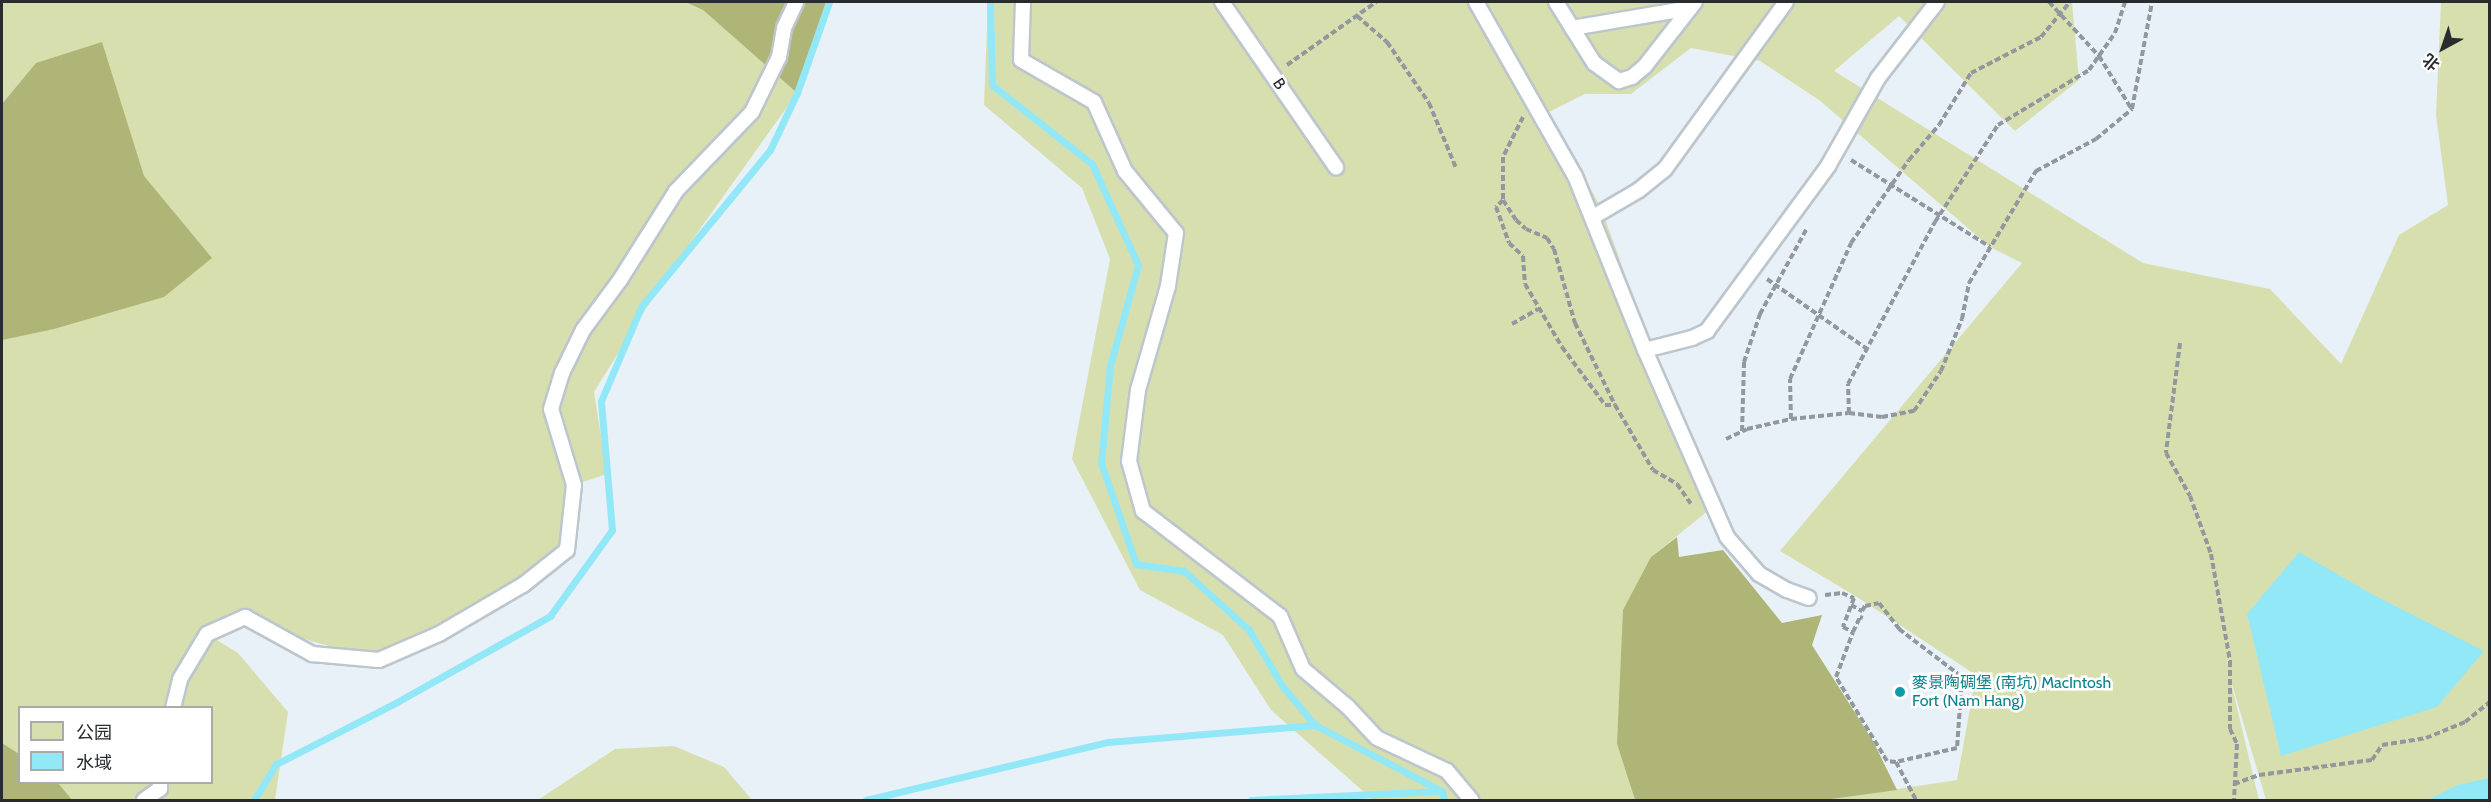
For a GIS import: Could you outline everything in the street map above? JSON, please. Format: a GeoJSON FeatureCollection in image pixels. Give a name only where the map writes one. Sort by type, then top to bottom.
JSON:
{"type":"FeatureCollection","features":[{"type":"Feature","properties":{"kind":"lane"},"geometry":{"type":"LineString","coordinates":[[173,706],[180,679],[207,634],[245,617],[312,654],[379,660],[439,634],[523,585],[567,550],[574,485],[551,409],[562,372],[583,330],[620,280],[676,191],[752,112],[779,57],[784,28],[796,2]]}},
{"type":"Feature","properties":{"kind":"lane"},"geometry":{"type":"LineString","coordinates":[[1023,2],[1021,60],[1094,102],[1125,171],[1176,233],[1168,286],[1138,390],[1129,461],[1143,511],[1280,616],[1303,669],[1348,707],[1377,738],[1448,771],[1471,801]]}},
{"type":"Feature","properties":{"kind":"lane","name":"B"},"geometry":{"type":"LineString","coordinates":[[1222,2],[1336,167]]}},
{"type":"Feature","properties":{"kind":"lane"},"geometry":{"type":"LineString","coordinates":[[1476,2],[1533,98],[1575,176],[1645,350],[1727,537],[1760,574],[1787,590],[1809,598]]}},
{"type":"Feature","properties":{"kind":"lane"},"geometry":{"type":"LineString","coordinates":[[1556,2],[1594,63],[1619,81],[1632,77],[1645,66],[1693,4]]}},
{"type":"Feature","properties":{"kind":"lane"},"geometry":{"type":"LineString","coordinates":[[1593,217],[1639,190],[1665,169],[1786,2]]}},
{"type":"Feature","properties":{"kind":"lane"},"geometry":{"type":"LineString","coordinates":[[1645,350],[1692,338],[1707,331],[1837,151],[1878,78],[1937,2]]}},
{"type":"Feature","properties":{"kind":"lane"},"geometry":{"type":"LineString","coordinates":[[1572,28],[1693,4]]}},
{"type":"Feature","properties":{"kind":"lane"},"geometry":{"type":"LineString","coordinates":[[144,801],[160,789],[160,784]]}},
{"type":"Feature","properties":{"kind":"path"},"geometry":{"type":"LineString","coordinates":[[1284,67],[1376,2]]}},
{"type":"Feature","properties":{"kind":"path"},"geometry":{"type":"LineString","coordinates":[[2049,2],[2099,56],[2132,109]]}},
{"type":"Feature","properties":{"kind":"path"},"geometry":{"type":"LineString","coordinates":[[1791,419],[1790,379],[1820,317],[1851,243],[1891,185],[1939,125],[1971,73],[2041,37],[2070,2]]}},
{"type":"Feature","properties":{"kind":"path"},"geometry":{"type":"LineString","coordinates":[[1849,413],[1848,384],[1938,216],[1998,125],[2089,70],[2115,33],[2125,2]]}},
{"type":"Feature","properties":{"kind":"path"},"geometry":{"type":"LineString","coordinates":[[1726,439],[1742,431],[1791,419],[1849,413],[1882,417],[1914,411],[1941,371],[1962,319],[1969,284],[2036,171],[2096,139],[2132,109],[2152,2]]}},
{"type":"Feature","properties":{"kind":"path"},"geometry":{"type":"LineString","coordinates":[[1356,15],[1387,42],[1429,103],[1456,168]]}},
{"type":"Feature","properties":{"kind":"path"},"geometry":{"type":"LineString","coordinates":[[1533,98],[1503,157],[1503,200],[1516,220],[1526,229],[1547,238],[1554,249],[1575,323],[1615,405],[1653,470],[1677,484],[1697,511]]}},
{"type":"Feature","properties":{"kind":"path"},"geometry":{"type":"LineString","coordinates":[[1837,151],[1990,247]]}},
{"type":"Feature","properties":{"kind":"path"},"geometry":{"type":"LineString","coordinates":[[1503,200],[1496,207],[1509,243],[1523,256],[1525,284],[1538,309],[1605,405],[1615,405]]}},
{"type":"Feature","properties":{"kind":"path"},"geometry":{"type":"LineString","coordinates":[[1742,431],[1744,362],[1760,314],[1808,224]]}},
{"type":"Feature","properties":{"kind":"path"},"geometry":{"type":"LineString","coordinates":[[1761,276],[1867,348]]}},
{"type":"Feature","properties":{"kind":"path"},"geometry":{"type":"LineString","coordinates":[[1512,324],[1538,309]]}},
{"type":"Feature","properties":{"kind":"path"},"geometry":{"type":"LineString","coordinates":[[2180,343],[2166,453],[2190,496],[2211,554],[2230,661],[2230,729],[2237,744],[2234,801]]}},
{"type":"Feature","properties":{"kind":"path"},"geometry":{"type":"LineString","coordinates":[[1842,593],[1854,598],[1843,627],[1853,632]]}},
{"type":"Feature","properties":{"kind":"path"},"geometry":{"type":"LineString","coordinates":[[1851,605],[1862,611],[1865,606],[1879,603],[1899,629],[1962,677],[1957,748],[1896,762],[1887,761],[1836,677],[1853,632],[1860,617],[1863,618]]}},
{"type":"Feature","properties":{"kind":"path"},"geometry":{"type":"LineString","coordinates":[[2234,784],[2259,775],[2372,760],[2382,745],[2426,738],[2465,722],[2490,702]]}},
{"type":"Feature","properties":{"kind":"path"},"geometry":{"type":"LineString","coordinates":[[1896,762],[1916,801]]}},
{"type":"Feature","properties":{"kind":"green space"},"geometry":{"type":"Polygon","coordinates":[[[2,2],[685,2],[703,10],[797,93],[665,278],[594,392],[607,474],[574,485],[567,550],[534,577],[379,660],[311,641],[245,617],[207,634],[238,653],[288,712],[275,800],[35,800],[26,784],[213,784],[213,706],[18,706],[18,770],[2,742],[2,2]]]}},
{"type":"Feature","properties":{"kind":"green space"},"geometry":{"type":"Polygon","coordinates":[[[685,2],[826,2],[797,93],[703,10],[685,2]]]}},
{"type":"Feature","properties":{"kind":"green space"},"geometry":{"type":"Polygon","coordinates":[[[988,2],[2072,2],[2079,80],[2015,131],[1899,16],[1834,71],[2143,263],[2270,289],[2341,364],[2399,235],[2448,205],[2436,115],[2441,2],[2489,2],[2489,800],[2266,800],[2229,674],[2259,800],[1824,800],[1957,780],[1976,675],[1857,597],[1780,551],[2022,263],[1990,247],[1819,100],[1760,61],[1691,48],[1631,94],[1585,94],[1549,112],[1602,210],[1709,510],[1651,557],[1617,744],[1635,800],[1373,800],[1271,710],[1223,635],[1140,590],[1072,459],[1110,259],[1082,188],[984,105],[988,2]]]}},
{"type":"Feature","properties":{"kind":"green space"},"geometry":{"type":"Polygon","coordinates":[[[102,42],[144,176],[212,258],[164,297],[54,329],[2,340],[2,104],[36,63],[102,42]]]}},
{"type":"Feature","properties":{"kind":"green space"},"geometry":{"type":"Polygon","coordinates":[[[1677,537],[1679,557],[1723,550],[1782,623],[1822,615],[1812,645],[1873,741],[1897,790],[1824,800],[1635,800],[1617,744],[1623,610],[1651,557],[1677,537]]]}},
{"type":"Feature","properties":{"kind":"green space"},"geometry":{"type":"Polygon","coordinates":[[[2,743],[18,753],[18,784],[59,784],[72,800],[2,800],[2,743]]]}},
{"type":"Feature","properties":{"kind":"green space"},"geometry":{"type":"Polygon","coordinates":[[[674,746],[724,767],[752,800],[538,800],[615,749],[674,746]]]}},
{"type":"Feature","properties":{"kind":"water"},"geometry":{"type":"Polygon","coordinates":[[[2299,552],[2370,593],[2484,651],[2437,707],[2281,756],[2247,614],[2299,552]]]}},
{"type":"Feature","properties":{"kind":"water"},"geometry":{"type":"Polygon","coordinates":[[[2489,778],[2489,800],[2428,800],[2457,785],[2489,778]]]}},
{"type":"Feature","properties":{"kind":"waterway"},"geometry":{"type":"LineString","coordinates":[[254,800],[276,764],[397,702],[550,616],[612,530],[601,401],[641,307],[770,150],[797,93],[829,2]]}},
{"type":"Feature","properties":{"kind":"waterway"},"geometry":{"type":"LineString","coordinates":[[990,2],[992,85],[1092,164],[1138,265],[1110,366],[1101,463],[1136,564],[1184,571],[1249,630],[1283,687],[1315,725],[1442,791],[1444,800]]}},
{"type":"Feature","properties":{"kind":"waterway"},"geometry":{"type":"LineString","coordinates":[[866,800],[1108,742],[1315,725]]}},
{"type":"Feature","properties":{"kind":"waterway"},"geometry":{"type":"LineString","coordinates":[[1251,800],[1440,791]]}},
{"type":"Feature","properties":{"kind":"place","name":"麥景陶碉堡 (南坑) MacIntosh Fort (Nam Hang)"},"geometry":{"type":"Point","coordinates":[1900,692]}}]}
